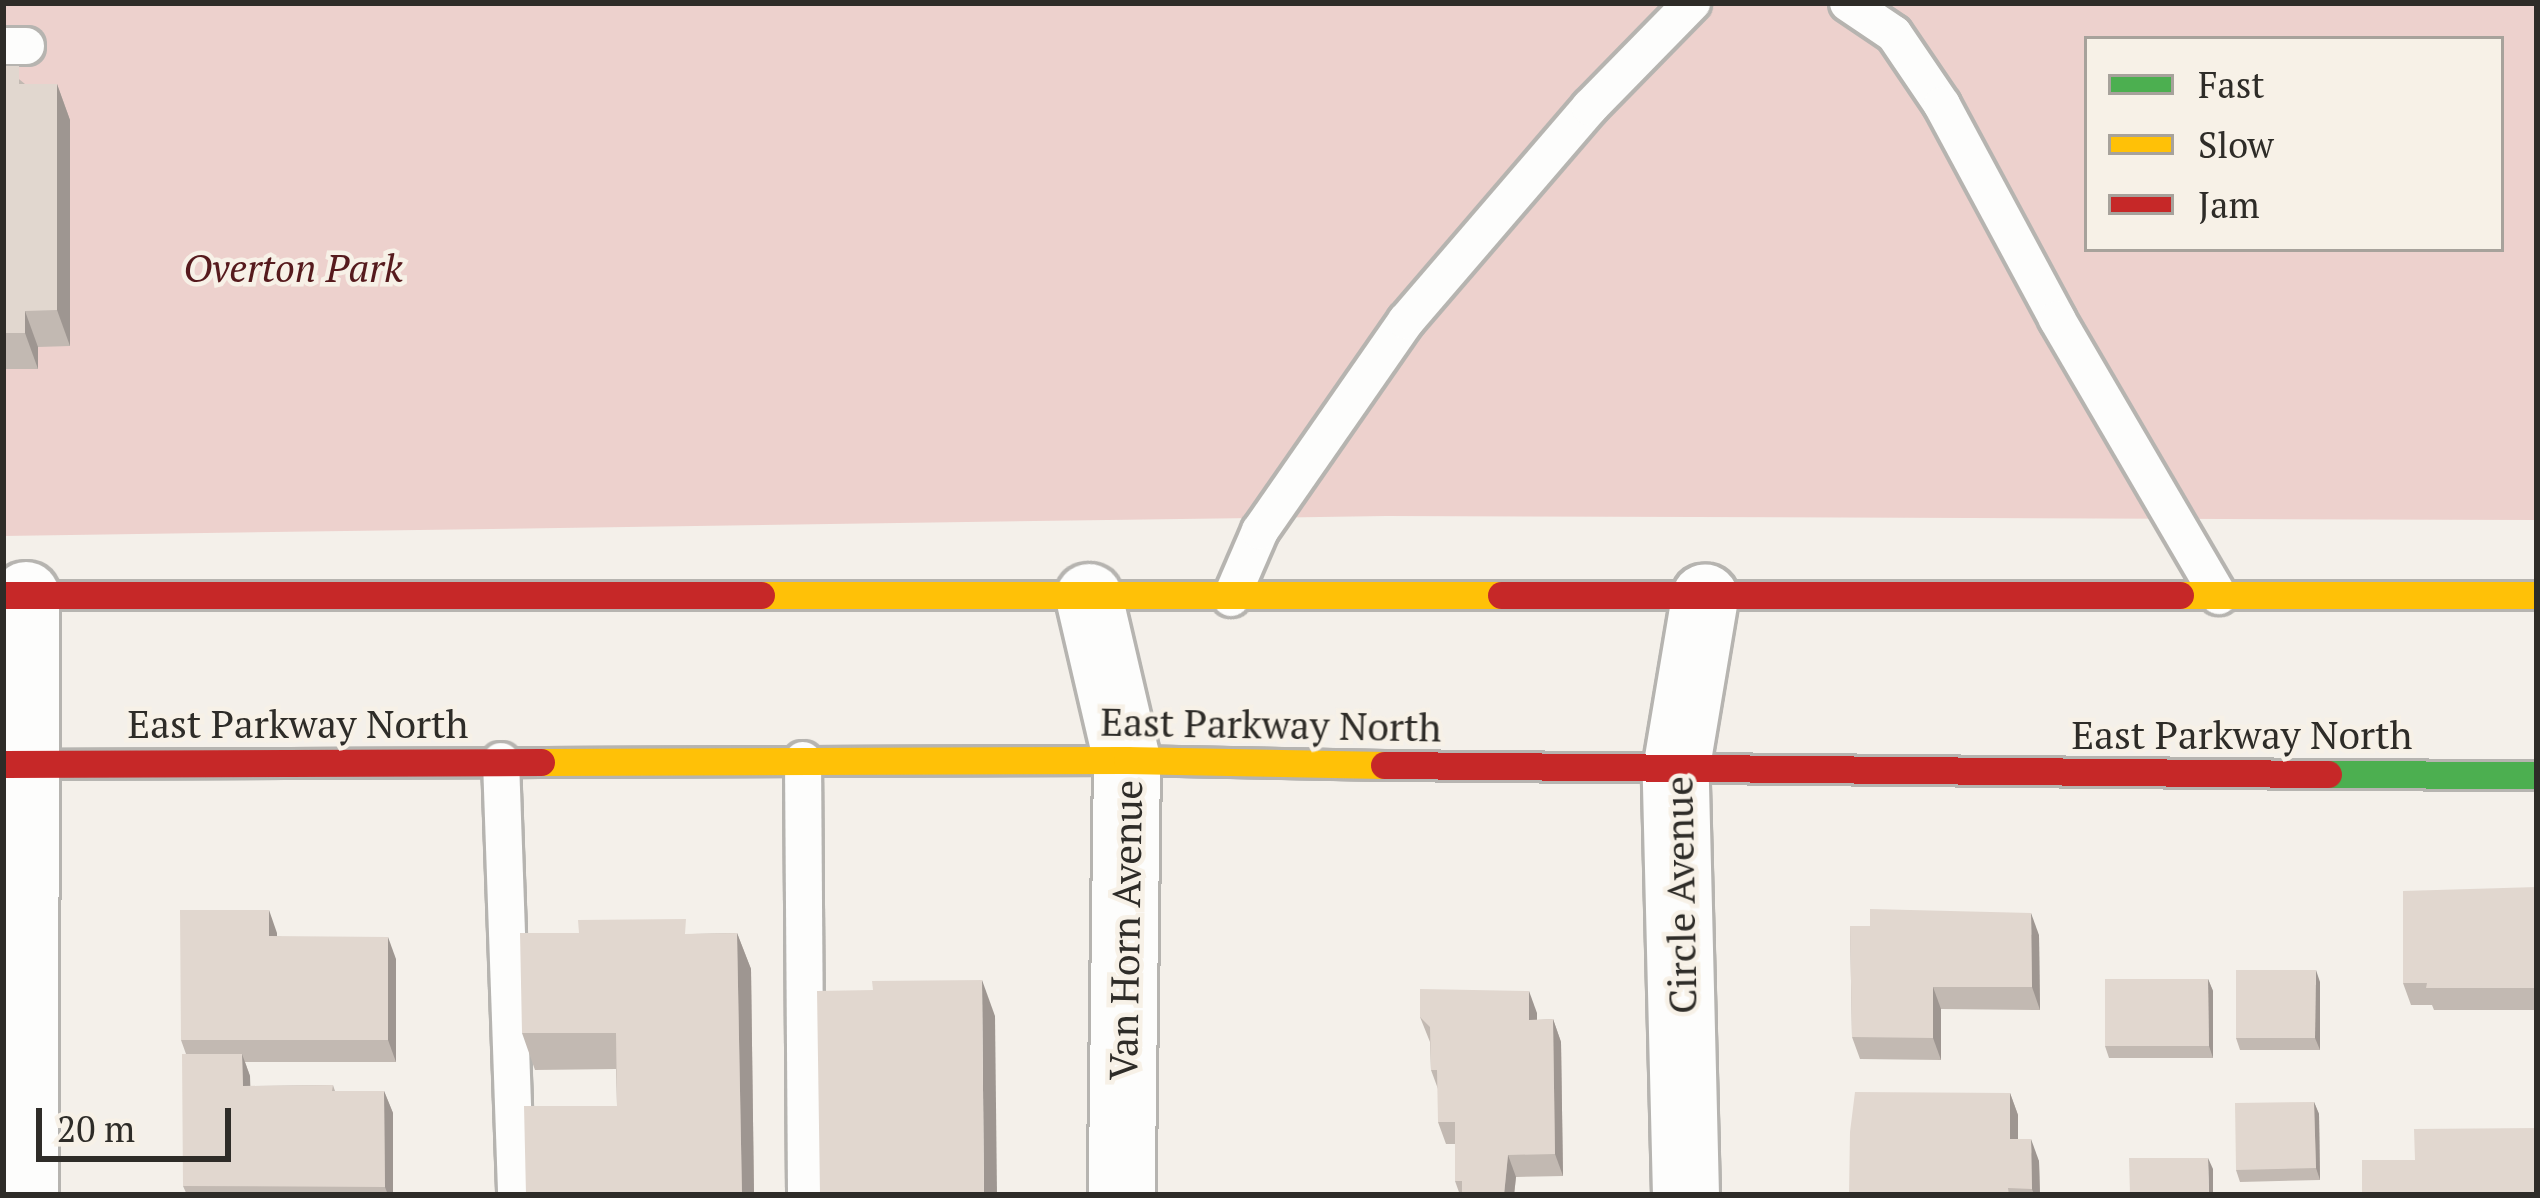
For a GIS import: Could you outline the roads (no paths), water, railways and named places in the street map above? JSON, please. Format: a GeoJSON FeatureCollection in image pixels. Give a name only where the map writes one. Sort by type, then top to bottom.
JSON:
{"type":"FeatureCollection","features":[{"type":"Feature","properties":{"kind":"main road"},"geometry":{"type":"LineString","coordinates":[[15,595],[2537,596]]}},
{"type":"Feature","properties":{"kind":"main road","name":"East Parkway North"},"geometry":{"type":"LineString","coordinates":[[14,764],[1126,760],[1676,771],[2537,775]]}},
{"type":"Feature","properties":{"kind":"street"},"geometry":{"type":"LineString","coordinates":[[15,595],[14,764],[25,1195]]}},
{"type":"Feature","properties":{"kind":"street","name":"Van Horn Avenue"},"geometry":{"type":"LineString","coordinates":[[1089,597],[1126,760],[1122,1195]]}},
{"type":"Feature","properties":{"kind":"street","name":"Circle Avenue"},"geometry":{"type":"LineString","coordinates":[[1686,1195],[1676,771],[1705,597]]}},
{"type":"Feature","properties":{"kind":"lane"},"geometry":{"type":"LineString","coordinates":[[1231,598],[1260,531],[1406,321],[1590,107],[1691,3]]}},
{"type":"Feature","properties":{"kind":"lane"},"geometry":{"type":"LineString","coordinates":[[1848,3],[1894,34],[1942,105],[2057,319],[2219,596]]}},
{"type":"Feature","properties":{"kind":"lane"},"geometry":{"type":"LineString","coordinates":[[501,760],[516,1195]]}},
{"type":"Feature","properties":{"kind":"lane"},"geometry":{"type":"LineString","coordinates":[[803,760],[806,1195]]}},
{"type":"Feature","properties":{"kind":"park label","name":"Overton Park"},"geometry":{"type":"Point","coordinates":[293,267]}}]}
